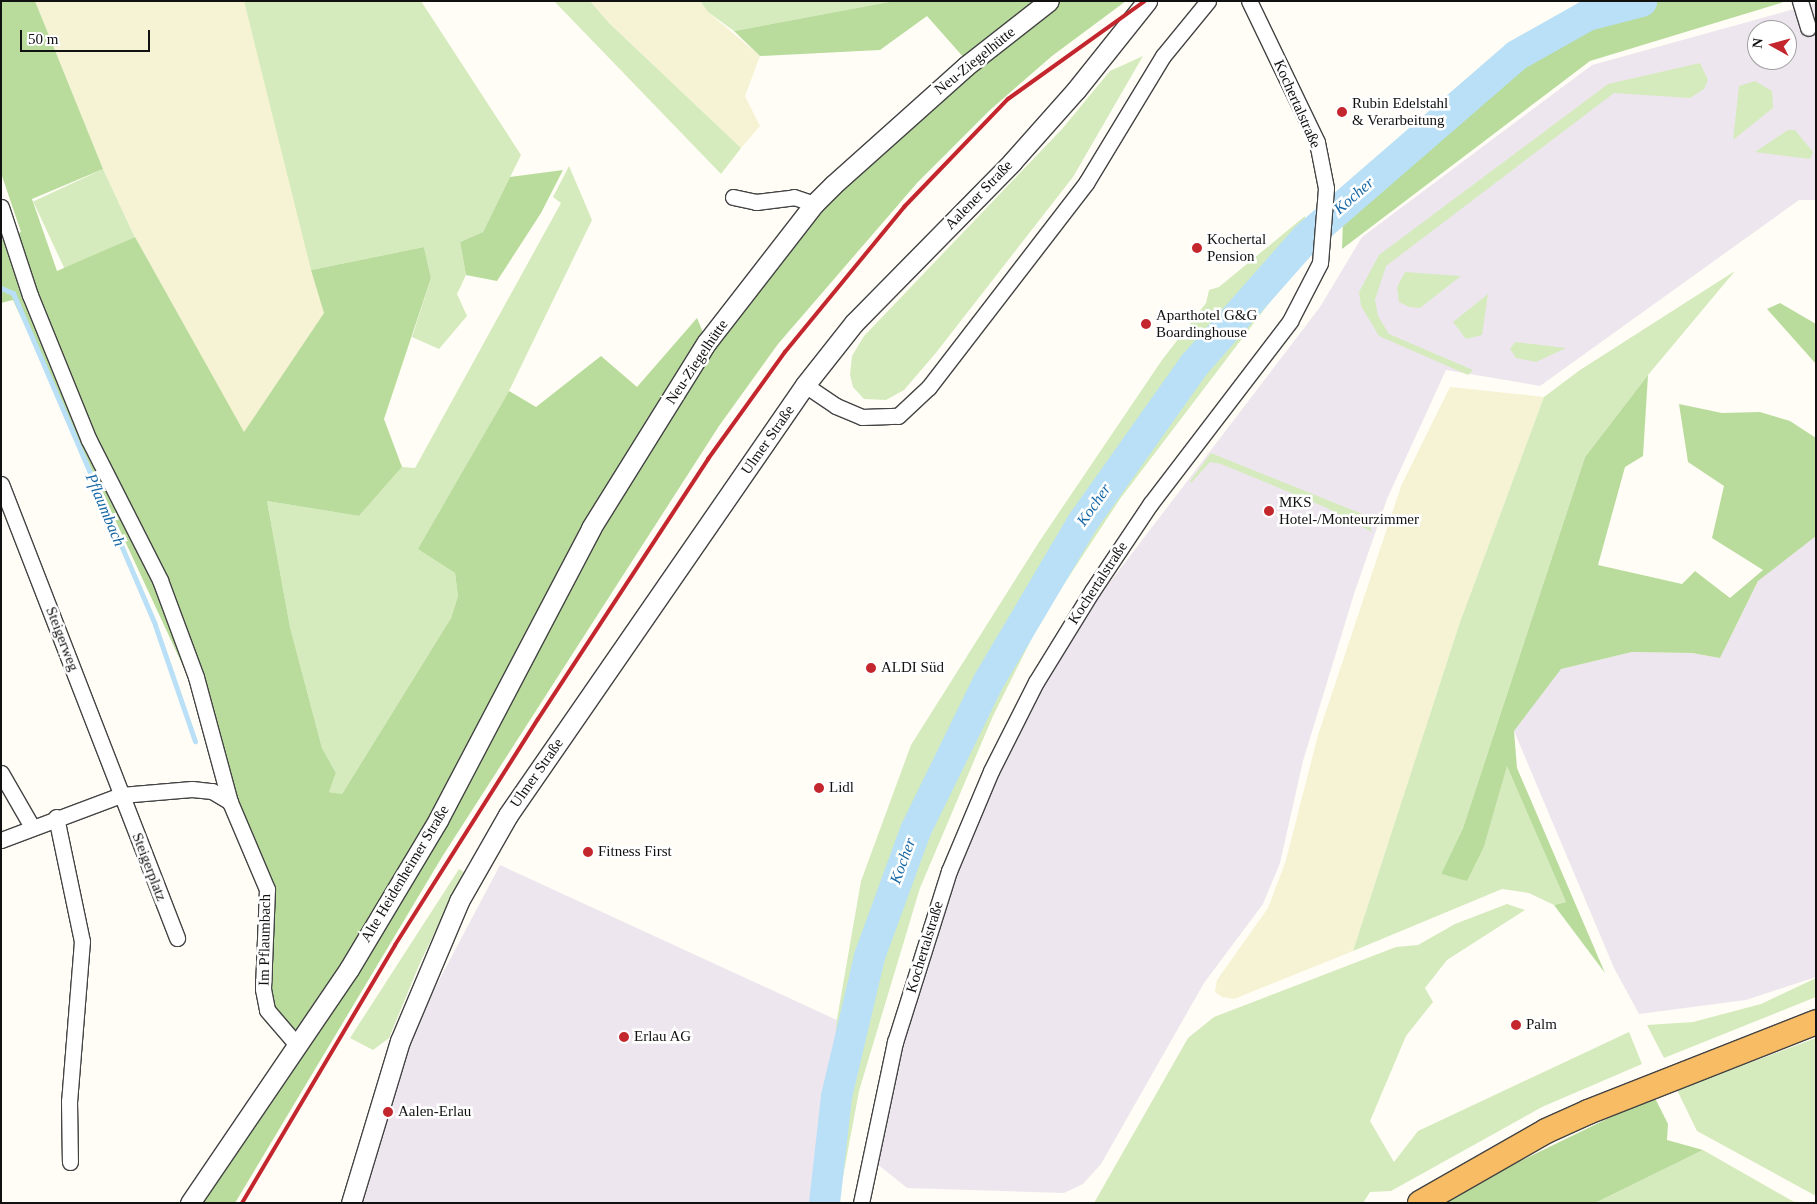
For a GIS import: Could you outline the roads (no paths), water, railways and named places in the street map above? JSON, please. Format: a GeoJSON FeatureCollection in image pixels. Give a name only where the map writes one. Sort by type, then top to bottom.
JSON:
{"type":"FeatureCollection","features":[{"type":"Feature","properties":{"kind":"highway"},"geometry":{"type":"LineString","coordinates":[[1420,1203],[1571,1120],[1816,1022]]}},
{"type":"Feature","properties":{"kind":"street","name":"Neu-Ziegelhütte"},"geometry":{"type":"LineString","coordinates":[[591,528],[707,342],[814,204],[966,66],[1049,1]]}},
{"type":"Feature","properties":{"kind":"street","name":"Aalener Straße"},"geometry":{"type":"LineString","coordinates":[[805,385],[854,323],[1012,162],[1076,90],[1147,1]]}},
{"type":"Feature","properties":{"kind":"street"},"geometry":{"type":"LineString","coordinates":[[805,385],[836,406],[862,417],[898,416],[923,392],[1086,184],[1163,56],[1208,1]]}},
{"type":"Feature","properties":{"kind":"street","name":"Kochertalstraße"},"geometry":{"type":"LineString","coordinates":[[861,1203],[895,1042],[948,871],[991,771],[1036,682],[1092,591],[1151,502],[1290,321],[1320,263],[1324,243],[1326,188],[1317,142],[1249,1]]}},
{"type":"Feature","properties":{"kind":"street"},"geometry":{"type":"LineString","coordinates":[[1801,4],[1808,28]]}},
{"type":"Feature","properties":{"kind":"street"},"geometry":{"type":"LineString","coordinates":[[733,197],[756,202],[794,196],[814,204]]}},
{"type":"Feature","properties":{"kind":"street","name":"Im Pflaumbach"},"geometry":{"type":"LineString","coordinates":[[1,207],[30,295],[89,440],[160,580],[196,677],[230,802],[267,889],[263,989],[267,1010],[297,1044]]}},
{"type":"Feature","properties":{"kind":"street","name":"Ulmer Straße"},"geometry":{"type":"LineString","coordinates":[[351,1203],[400,1041],[459,902],[508,815],[805,385]]}},
{"type":"Feature","properties":{"kind":"street","name":"Steigerweg"},"geometry":{"type":"LineString","coordinates":[[1,484],[121,795]]}},
{"type":"Feature","properties":{"kind":"street","name":"Alte Heidenheimer Straße"},"geometry":{"type":"LineString","coordinates":[[190,1203],[349,969],[438,820],[591,528]]}},
{"type":"Feature","properties":{"kind":"street"},"geometry":{"type":"LineString","coordinates":[[1,773],[32,827]]}},
{"type":"Feature","properties":{"kind":"street"},"geometry":{"type":"LineString","coordinates":[[1,840],[56,817],[121,795],[192,789],[212,791],[230,802]]}},
{"type":"Feature","properties":{"kind":"street","name":"Steigerplatz"},"geometry":{"type":"LineString","coordinates":[[121,795],[177,938]]}},
{"type":"Feature","properties":{"kind":"street"},"geometry":{"type":"LineString","coordinates":[[56,817],[82,941],[69,1101],[70,1162]]}},
{"type":"Feature","properties":{"kind":"waterway","name":"Kocher"},"geometry":{"type":"LineString","coordinates":[[824,1203],[836,1096],[869,956],[915,830],[988,681],[1082,522],[1194,364],[1306,237],[1516,55],[1587,15],[1641,1]]}},
{"type":"Feature","properties":{"kind":"waterway","name":"Pflaumbach"},"geometry":{"type":"LineString","coordinates":[[1,288],[13,293],[155,625],[195,741]]}},
{"type":"Feature","properties":{"kind":"railway"},"geometry":{"type":"LineString","coordinates":[[242,1203],[395,945],[538,719],[708,459],[785,352],[904,207],[1008,99],[1145,1]]}},
{"type":"Feature","properties":{"kind":"place","name":"Rubin Edelstahl & Verarbeitung"},"geometry":{"type":"Point","coordinates":[1342,112]}},
{"type":"Feature","properties":{"kind":"place","name":"Kochertal Pension"},"geometry":{"type":"Point","coordinates":[1197,248]}},
{"type":"Feature","properties":{"kind":"place","name":"Aparthotel G&G Boardinghouse"},"geometry":{"type":"Point","coordinates":[1146,324]}},
{"type":"Feature","properties":{"kind":"place","name":"MKS Hotel-/Monteurzimmer"},"geometry":{"type":"Point","coordinates":[1269,511]}},
{"type":"Feature","properties":{"kind":"place","name":"ALDI Süd"},"geometry":{"type":"Point","coordinates":[871,668]}},
{"type":"Feature","properties":{"kind":"place","name":"Lidl"},"geometry":{"type":"Point","coordinates":[819,788]}},
{"type":"Feature","properties":{"kind":"place","name":"Fitness First"},"geometry":{"type":"Point","coordinates":[588,852]}},
{"type":"Feature","properties":{"kind":"place","name":"Palm"},"geometry":{"type":"Point","coordinates":[1516,1025]}},
{"type":"Feature","properties":{"kind":"place","name":"Erlau AG"},"geometry":{"type":"Point","coordinates":[624,1037]}},
{"type":"Feature","properties":{"kind":"place","name":"Aalen-Erlau"},"geometry":{"type":"Point","coordinates":[388,1112]}}]}
